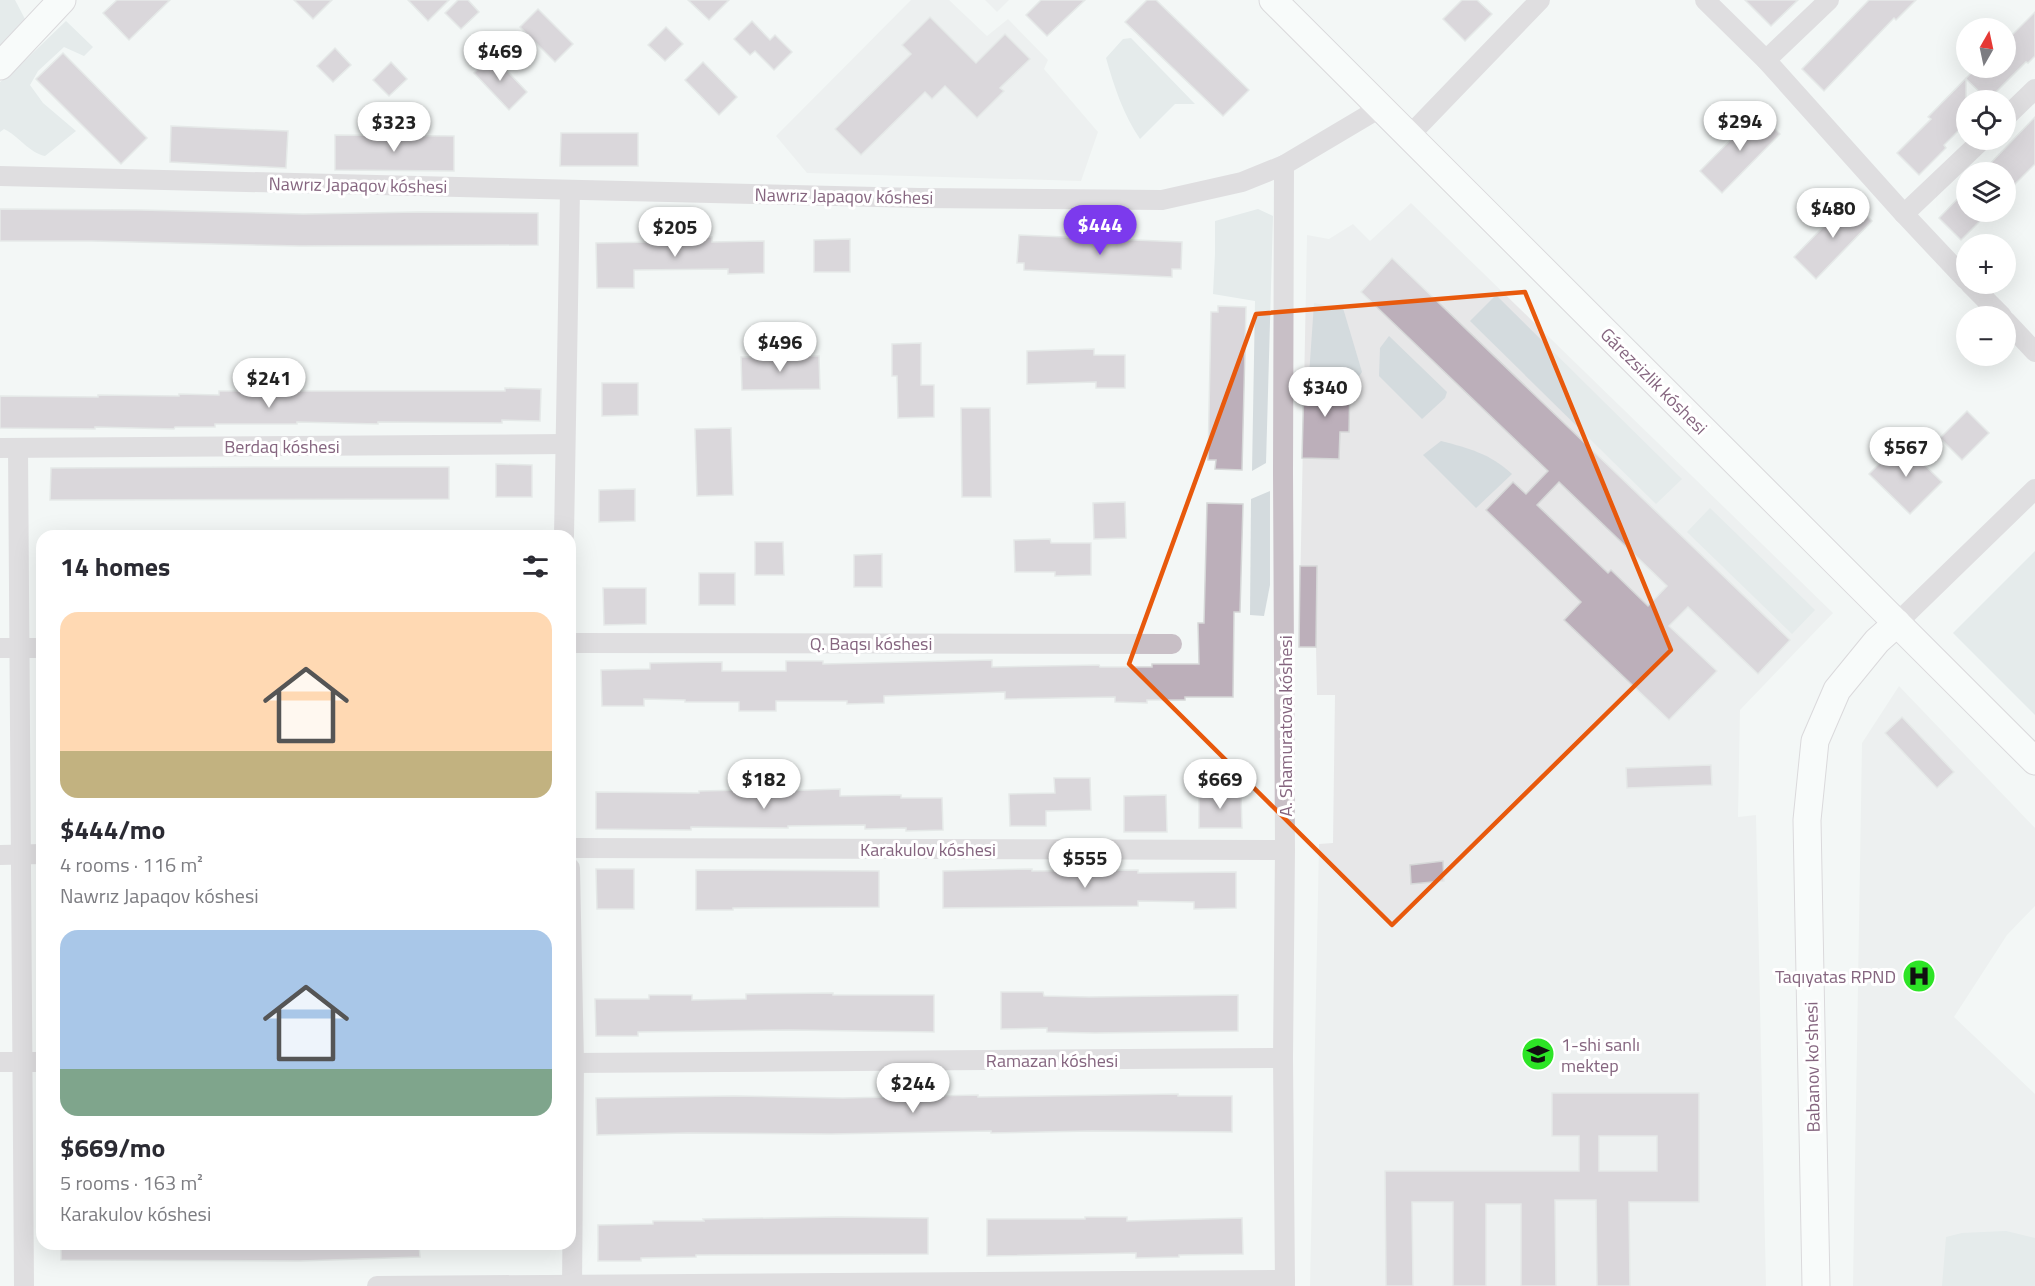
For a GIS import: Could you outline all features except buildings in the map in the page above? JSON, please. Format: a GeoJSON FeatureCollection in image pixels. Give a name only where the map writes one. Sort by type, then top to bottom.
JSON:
{"type":"FeatureCollection","features":[{"type":"Feature","properties":{"kind":"street"},"geometry":{"type":"LineString","coordinates":[[0,66],[62,0]]}},
{"type":"Feature","properties":{"kind":"street","name":"Gárezsizlik kóshesi"},"geometry":{"type":"LineString","coordinates":[[1273,0],[2035,761]]}},
{"type":"Feature","properties":{"kind":"street"},"geometry":{"type":"LineString","coordinates":[[1409,136],[1540,0]]}},
{"type":"Feature","properties":{"kind":"street"},"geometry":{"type":"LineString","coordinates":[[1705,0],[1766,60],[1956,269]]}},
{"type":"Feature","properties":{"kind":"street"},"geometry":{"type":"LineString","coordinates":[[1766,60],[1829,0]]}},
{"type":"Feature","properties":{"kind":"street"},"geometry":{"type":"LineString","coordinates":[[2016,107],[2035,89]]}},
{"type":"Feature","properties":{"kind":"street","name":"Nawrız Japaqov kóshesi"},"geometry":{"type":"LineString","coordinates":[[0,176],[919,198],[1162,200],[1242,182],[1284,165],[1380,108]]}},
{"type":"Feature","properties":{"kind":"street"},"geometry":{"type":"LineString","coordinates":[[1904,214],[1971,150]]}},
{"type":"Feature","properties":{"kind":"street","name":"A. Shamuratova kóshesi"},"geometry":{"type":"LineString","coordinates":[[1284,165],[1285,1283]]}},
{"type":"Feature","properties":{"kind":"street"},"geometry":{"type":"LineString","coordinates":[[564,530],[570,190]]}},
{"type":"Feature","properties":{"kind":"street"},"geometry":{"type":"LineString","coordinates":[[1980,294],[1992,306]]}},
{"type":"Feature","properties":{"kind":"street"},"geometry":{"type":"LineString","coordinates":[[2016,332],[2035,352]]}},
{"type":"Feature","properties":{"kind":"street","name":"Berdaq kóshesi"},"geometry":{"type":"LineString","coordinates":[[9,448],[564,444]]}},
{"type":"Feature","properties":{"kind":"street"},"geometry":{"type":"LineString","coordinates":[[9,448],[10,648],[32,1061],[24,1286]]}},
{"type":"Feature","properties":{"kind":"street"},"geometry":{"type":"LineString","coordinates":[[1897,623],[2035,489]]}},
{"type":"Feature","properties":{"kind":"street","name":"Babanov ko'shesi"},"geometry":{"type":"LineString","coordinates":[[1816,1286],[1807,820],[1815,741],[1837,690],[1877,641],[1897,623]]}},
{"type":"Feature","properties":{"kind":"street","name":"Q. Baqsı kóshesi"},"geometry":{"type":"LineString","coordinates":[[576,643],[1173,644]]}},
{"type":"Feature","properties":{"kind":"street"},"geometry":{"type":"LineString","coordinates":[[10,648],[36,648]]}},
{"type":"Feature","properties":{"kind":"street","name":"Karakulov kóshesi"},"geometry":{"type":"LineString","coordinates":[[576,848],[1286,850]]}},
{"type":"Feature","properties":{"kind":"street"},"geometry":{"type":"LineString","coordinates":[[0,855],[36,854]]}},
{"type":"Feature","properties":{"kind":"street","name":"Ramazan kóshesi"},"geometry":{"type":"LineString","coordinates":[[576,1063],[1283,1058]]}},
{"type":"Feature","properties":{"kind":"street"},"geometry":{"type":"LineString","coordinates":[[0,1062],[32,1061]]}},
{"type":"Feature","properties":{"kind":"street"},"geometry":{"type":"LineString","coordinates":[[572,1250],[572,1285]]}},
{"type":"Feature","properties":{"kind":"street"},"geometry":{"type":"LineString","coordinates":[[377,1286],[1285,1283]]}},
{"type":"Feature","properties":{"kind":"highlighted area"},"geometry":{"type":"Polygon","coordinates":[[[1525,292],[1671,650],[1392,925],[1129,664],[1256,314],[1525,292]]]}},
{"type":"Feature","properties":{"kind":"shaded area"},"geometry":{"type":"Polygon","coordinates":[[[0,0],[15,0],[26,21],[0,50],[0,0]]]}},
{"type":"Feature","properties":{"kind":"shaded area"},"geometry":{"type":"Polygon","coordinates":[[[911,0],[949,0],[987,36],[1008,19],[1048,60],[1044,69],[1098,132],[1081,181],[807,173],[776,136],[911,0]]]}},
{"type":"Feature","properties":{"kind":"shaded area"},"geometry":{"type":"Polygon","coordinates":[[[985,0],[1009,0],[997,12],[985,0]]]}},
{"type":"Feature","properties":{"kind":"shaded area"},"geometry":{"type":"Polygon","coordinates":[[[66,21],[93,47],[84,56],[64,47],[38,71],[30,85],[43,103],[76,131],[45,156],[34,151],[4,129],[0,132],[0,82],[66,21]]]}},
{"type":"Feature","properties":{"kind":"shaded area"},"geometry":{"type":"Polygon","coordinates":[[[1131,38],[1195,104],[1175,104],[1140,139],[1124,110],[1106,58],[1123,39],[1131,38]]]}},
{"type":"Feature","properties":{"kind":"shaded area"},"geometry":{"type":"Polygon","coordinates":[[[1411,203],[1833,613],[1740,710],[1738,817],[1756,815],[1766,1286],[1310,1286],[1319,844],[1333,843],[1335,695],[1317,695],[1316,648],[1299,647],[1307,235],[1329,239],[1353,224],[1370,241],[1411,203]]]}},
{"type":"Feature","properties":{"kind":"shaded area"},"geometry":{"type":"Polygon","coordinates":[[[1258,209],[1273,216],[1266,463],[1252,471],[1255,301],[1213,294],[1215,221],[1258,209]]]}},
{"type":"Feature","properties":{"kind":"shaded area"},"geometry":{"type":"Polygon","coordinates":[[[1496,295],[1682,479],[1656,504],[1470,321],[1496,295]]]}},
{"type":"Feature","properties":{"kind":"shaded area"},"geometry":{"type":"Polygon","coordinates":[[[1314,303],[1343,308],[1362,372],[1358,378],[1341,375],[1309,376],[1314,303]]]}},
{"type":"Feature","properties":{"kind":"shaded area"},"geometry":{"type":"Polygon","coordinates":[[[1389,336],[1447,392],[1445,398],[1422,419],[1379,376],[1380,348],[1389,336]]]}},
{"type":"Feature","properties":{"kind":"shaded area"},"geometry":{"type":"Polygon","coordinates":[[[1441,441],[1470,449],[1496,461],[1512,474],[1476,508],[1423,455],[1441,441]]]}},
{"type":"Feature","properties":{"kind":"shaded area"},"geometry":{"type":"Polygon","coordinates":[[[1270,491],[1270,585],[1264,616],[1250,615],[1251,499],[1270,491]]]}},
{"type":"Feature","properties":{"kind":"shaded area"},"geometry":{"type":"Polygon","coordinates":[[[1710,508],[1815,610],[1792,634],[1687,532],[1710,508]]]}},
{"type":"Feature","properties":{"kind":"shaded area"},"geometry":{"type":"Polygon","coordinates":[[[2035,551],[2035,715],[1953,633],[2035,551]]]}},
{"type":"Feature","properties":{"kind":"shaded area","name":"Taqıyatas RPND"},"geometry":{"type":"Polygon","coordinates":[[[1899,686],[2035,828],[2035,906],[2007,935],[1954,1017],[2035,1094],[2035,1286],[1853,1286],[1862,743],[1899,686]]]}},
{"type":"Feature","properties":{"kind":"shaded area"},"geometry":{"type":"Polygon","coordinates":[[[2006,1231],[2035,1238],[2035,1286],[1942,1286],[1946,1237],[1962,1233],[2006,1231]]]}},
{"type":"Feature","properties":{"kind":"place","name":"Taqıyatas RPND"},"geometry":{"type":"Point","coordinates":[1919,976]}},
{"type":"Feature","properties":{"kind":"place","name":"1-shi sanlı mektep"},"geometry":{"type":"Point","coordinates":[1538,1054]}}]}
